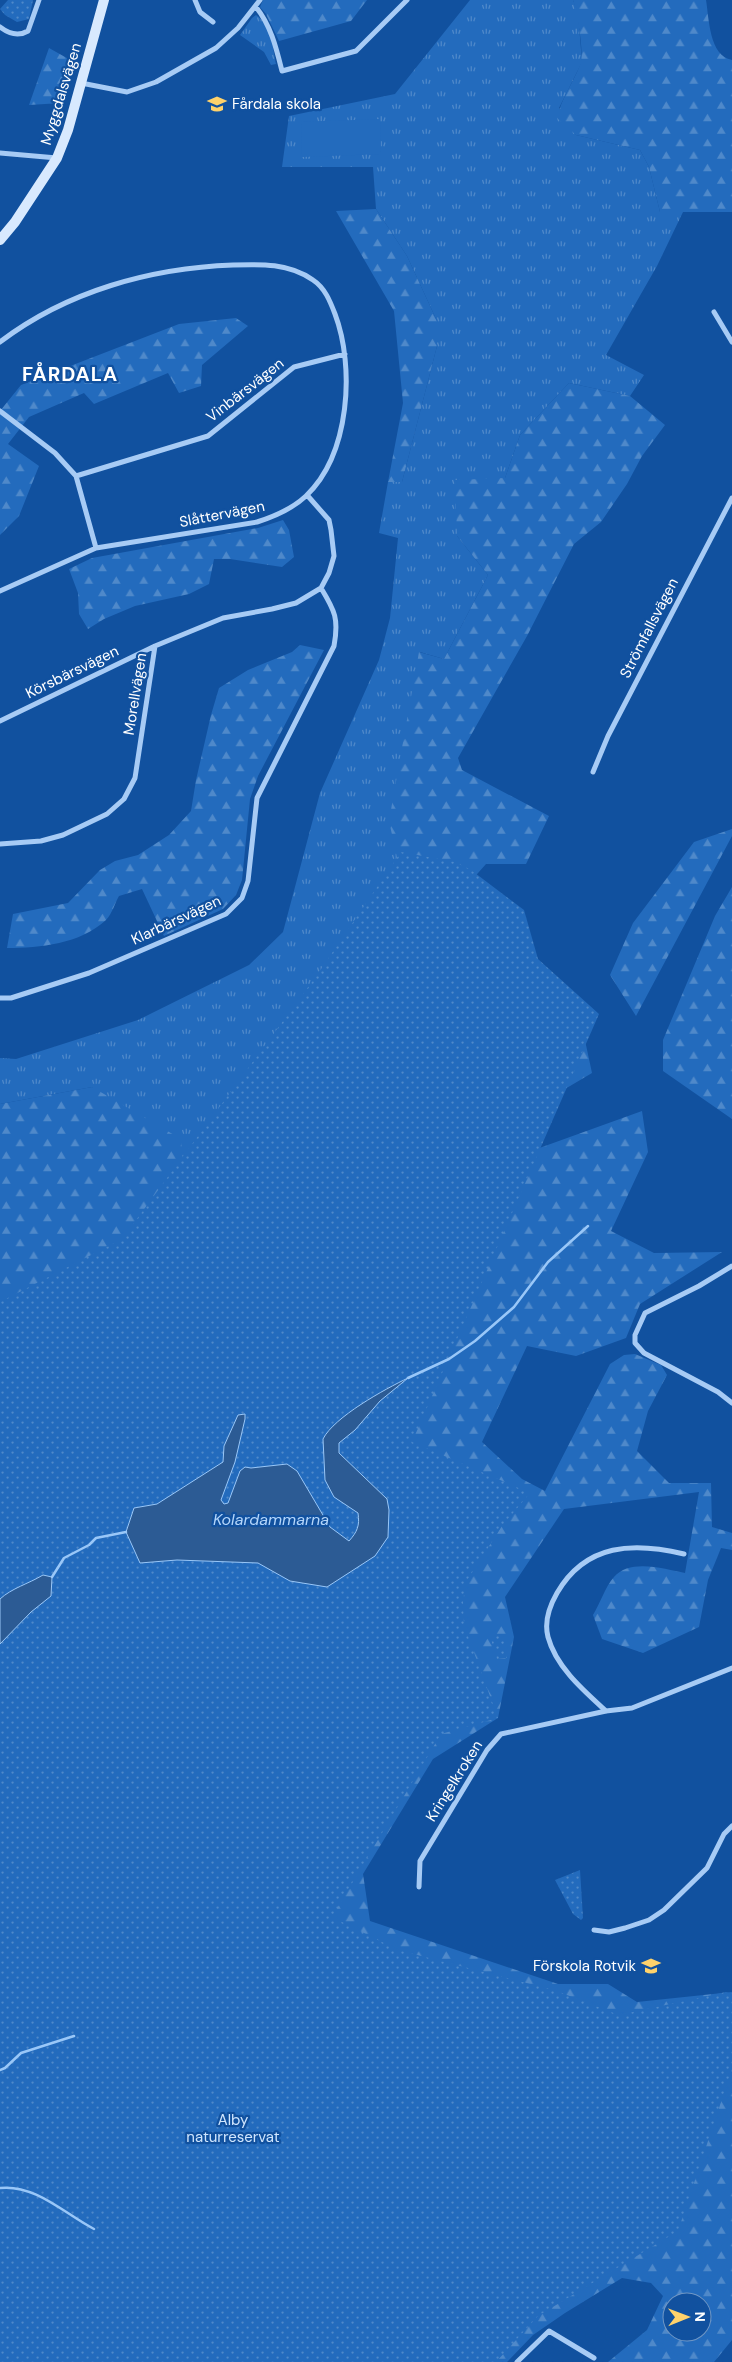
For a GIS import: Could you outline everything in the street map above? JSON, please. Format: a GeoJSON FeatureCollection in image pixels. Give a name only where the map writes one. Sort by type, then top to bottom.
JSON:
{"type":"FeatureCollection","features":[{"type":"Feature","properties":{"kind":"street"},"geometry":{"type":"LineString","coordinates":[[0,27],[8,33],[17,35],[28,31],[39,0]]}},
{"type":"Feature","properties":{"kind":"street","name":"Myggdalsvägen"},"geometry":{"type":"LineString","coordinates":[[0,240],[15,222],[57,158],[82,83],[104,0]]}},
{"type":"Feature","properties":{"kind":"street"},"geometry":{"type":"LineString","coordinates":[[195,0],[200,12],[213,22]]}},
{"type":"Feature","properties":{"kind":"street"},"geometry":{"type":"LineString","coordinates":[[82,83],[126,92],[156,82],[216,48],[238,28],[260,0]]}},
{"type":"Feature","properties":{"kind":"street"},"geometry":{"type":"LineString","coordinates":[[256,6],[266,20],[274,40],[282,71],[356,51],[407,0]]}},
{"type":"Feature","properties":{"kind":"street"},"geometry":{"type":"LineString","coordinates":[[0,153],[57,158]]}},
{"type":"Feature","properties":{"kind":"street","name":"Slåttervägen"},"geometry":{"type":"LineString","coordinates":[[0,342],[22,325],[69,302],[130,279],[203,266],[256,264],[282,266],[298,271],[314,280],[327,294],[339,326],[345,354],[347,385],[344,420],[329,464],[307,495],[281,514],[257,522],[96,548],[0,591]]}},
{"type":"Feature","properties":{"kind":"street"},"geometry":{"type":"LineString","coordinates":[[714,312],[732,342]]}},
{"type":"Feature","properties":{"kind":"street","name":"Vinbärsvägen"},"geometry":{"type":"LineString","coordinates":[[76,476],[208,436],[294,367],[345,354]]}},
{"type":"Feature","properties":{"kind":"street"},"geometry":{"type":"LineString","coordinates":[[0,411],[55,453],[76,476],[96,548]]}},
{"type":"Feature","properties":{"kind":"street"},"geometry":{"type":"LineString","coordinates":[[307,495],[329,520],[331,530],[334,556],[329,573],[321,588]]}},
{"type":"Feature","properties":{"kind":"street","name":"Strömfallsvägen"},"geometry":{"type":"LineString","coordinates":[[593,772],[608,736],[732,498]]}},
{"type":"Feature","properties":{"kind":"street","name":"Morellvägen"},"geometry":{"type":"LineString","coordinates":[[0,844],[40,842],[63,835],[107,814],[124,799],[135,778],[156,646],[223,618],[272,609],[296,602],[321,588]]}},
{"type":"Feature","properties":{"kind":"street","name":"Klarbärsvägen"},"geometry":{"type":"LineString","coordinates":[[0,998],[11,998],[89,973],[226,914],[242,898],[248,881],[257,798],[334,646],[337,628],[335,611],[321,588]]}},
{"type":"Feature","properties":{"kind":"street","name":"Körsbärsvägen"},"geometry":{"type":"LineString","coordinates":[[0,720],[156,646]]}},
{"type":"Feature","properties":{"kind":"street"},"geometry":{"type":"LineString","coordinates":[[732,1266],[699,1286],[645,1312],[635,1335],[635,1343],[644,1352],[718,1392],[732,1403]]}},
{"type":"Feature","properties":{"kind":"street"},"geometry":{"type":"LineString","coordinates":[[606,1711],[567,1672],[548,1639],[546,1622],[555,1597],[565,1581],[581,1566],[611,1549],[658,1548],[684,1554]]}},
{"type":"Feature","properties":{"kind":"street","name":"Kringelkroken"},"geometry":{"type":"LineString","coordinates":[[419,1887],[420,1861],[487,1750],[501,1734],[606,1711],[632,1708],[732,1668]]}},
{"type":"Feature","properties":{"kind":"street"},"geometry":{"type":"LineString","coordinates":[[594,1930],[609,1932],[625,1928],[649,1920],[664,1910],[707,1868],[724,1834],[732,1826]]}},
{"type":"Feature","properties":{"kind":"street"},"geometry":{"type":"LineString","coordinates":[[517,2362],[548,2331],[594,2358]]}},
{"type":"Feature","properties":{"kind":"green space"},"geometry":{"type":"Polygon","coordinates":[[[8,0],[33,0],[29,19],[17,22],[5,15],[0,9],[8,0]]]}},
{"type":"Feature","properties":{"kind":"green space"},"geometry":{"type":"Polygon","coordinates":[[[263,0],[367,0],[351,21],[279,41],[266,14],[260,7],[263,0]]]}},
{"type":"Feature","properties":{"kind":"green space"},"geometry":{"type":"Polygon","coordinates":[[[470,0],[573,0],[578,13],[582,62],[559,108],[576,135],[640,150],[649,167],[660,212],[683,212],[657,266],[606,355],[644,375],[630,396],[569,383],[520,435],[505,478],[457,536],[488,575],[444,659],[420,652],[407,903],[185,1186],[92,1087],[0,1104],[0,1058],[16,1059],[138,1020],[249,965],[283,932],[320,793],[379,660],[390,618],[398,538],[379,533],[388,482],[402,482],[437,346],[437,321],[407,256],[376,209],[373,167],[282,167],[289,116],[395,94],[470,0]]]}},
{"type":"Feature","properties":{"kind":"green space"},"geometry":{"type":"Polygon","coordinates":[[[573,0],[706,0],[709,26],[714,44],[724,57],[732,60],[732,212],[660,212],[649,167],[640,150],[576,135],[557,118],[561,104],[581,60],[580,33],[573,0]]]}},
{"type":"Feature","properties":{"kind":"green space"},"geometry":{"type":"Polygon","coordinates":[[[256,15],[261,19],[268,31],[276,64],[271,65],[264,52],[240,35],[256,15]]]}},
{"type":"Feature","properties":{"kind":"green space"},"geometry":{"type":"Polygon","coordinates":[[[49,48],[74,62],[61,103],[29,105],[49,48]]]}},
{"type":"Feature","properties":{"kind":"green space"},"geometry":{"type":"Polygon","coordinates":[[[380,119],[381,154],[302,157],[301,122],[380,119]]]}},
{"type":"Feature","properties":{"kind":"green space"},"geometry":{"type":"Polygon","coordinates":[[[376,209],[407,256],[437,321],[437,346],[402,482],[388,482],[403,403],[394,311],[336,211],[376,209]]]}},
{"type":"Feature","properties":{"kind":"green space"},"geometry":{"type":"Polygon","coordinates":[[[236,318],[248,326],[202,365],[201,386],[179,393],[168,373],[94,404],[84,393],[29,417],[8,444],[39,466],[19,516],[0,535],[0,411],[21,385],[179,324],[236,318]]]}},
{"type":"Feature","properties":{"kind":"green space"},"geometry":{"type":"Polygon","coordinates":[[[569,383],[630,396],[665,425],[642,456],[627,484],[601,522],[574,544],[527,636],[458,758],[462,770],[549,816],[526,864],[486,864],[470,882],[407,903],[389,821],[419,652],[444,659],[488,575],[457,536],[455,480],[505,478],[520,435],[569,383]]]}},
{"type":"Feature","properties":{"kind":"green space"},"geometry":{"type":"Polygon","coordinates":[[[283,520],[289,530],[294,557],[282,567],[230,559],[214,559],[209,584],[189,594],[135,606],[104,619],[88,629],[79,614],[78,593],[69,569],[92,558],[258,528],[283,520]]]}},
{"type":"Feature","properties":{"kind":"green space"},"geometry":{"type":"Polygon","coordinates":[[[300,645],[324,650],[258,776],[250,799],[242,880],[236,895],[223,909],[164,936],[142,889],[119,896],[106,920],[84,934],[59,943],[7,948],[13,914],[68,903],[100,870],[115,861],[138,855],[169,835],[191,811],[196,780],[219,688],[248,670],[292,652],[300,645]]]}},
{"type":"Feature","properties":{"kind":"green space"},"geometry":{"type":"Polygon","coordinates":[[[732,829],[732,836],[636,1016],[610,975],[633,923],[694,842],[732,829]]]}},
{"type":"Feature","properties":{"kind":"green space","name":"Alby naturreservat"},"geometry":{"type":"Polygon","coordinates":[[[401,852],[455,862],[471,870],[524,910],[538,959],[599,1014],[412,1442],[530,1493],[502,1526],[466,1582],[463,1601],[464,1625],[498,1718],[441,1734],[332,1917],[398,1950],[554,1990],[619,2015],[726,1992],[732,1994],[732,2069],[678,2231],[538,2316],[496,2362],[0,2362],[0,1302],[122,1239],[317,975],[401,852]]]}},
{"type":"Feature","properties":{"kind":"green space"},"geometry":{"type":"Polygon","coordinates":[[[732,887],[732,1119],[663,1071],[663,1040],[715,916],[732,887]]]}},
{"type":"Feature","properties":{"kind":"green space","name":"Alby naturreservat"},"geometry":{"type":"Polygon","coordinates":[[[583,1031],[592,1073],[501,1127],[520,1155],[642,1111],[648,1152],[611,1231],[654,1253],[722,1252],[640,1304],[626,1338],[576,1356],[527,1346],[482,1442],[522,1479],[545,1491],[610,1364],[624,1355],[635,1354],[661,1365],[667,1375],[648,1411],[637,1451],[669,1483],[711,1483],[712,1527],[732,1533],[732,1550],[721,1548],[708,1580],[699,1627],[643,1653],[602,1639],[593,1615],[611,1581],[621,1571],[638,1566],[648,1566],[685,1573],[699,1492],[564,1509],[505,1597],[514,1637],[498,1718],[433,1759],[363,1874],[370,1921],[558,1984],[608,1984],[637,2002],[732,1992],[732,2340],[714,2362],[608,2362],[647,2330],[662,2298],[662,2342],[712,2342],[712,2292],[662,2292],[662,2295],[651,2283],[622,2278],[533,2335],[507,2362],[0,2362],[0,1104],[92,1087],[181,1139],[185,1186],[583,1031]]]}},
{"type":"Feature","properties":{"kind":"green space"},"geometry":{"type":"Polygon","coordinates":[[[497,1634],[505,1638],[507,1658],[497,1659],[490,1636],[497,1634]]]}},
{"type":"Feature","properties":{"kind":"green space"},"geometry":{"type":"Polygon","coordinates":[[[580,1870],[583,1918],[581,1920],[573,1914],[555,1880],[580,1870]]]}},
{"type":"Feature","properties":{"kind":"water","name":"Kolardammarna"},"geometry":{"type":"Polygon","coordinates":[[[408,1378],[380,1401],[355,1430],[339,1443],[339,1453],[387,1499],[389,1510],[388,1537],[375,1556],[327,1587],[290,1581],[258,1563],[177,1560],[140,1563],[126,1532],[134,1508],[157,1504],[223,1462],[224,1446],[238,1415],[245,1414],[235,1462],[221,1500],[224,1504],[228,1503],[240,1471],[245,1467],[287,1464],[297,1471],[330,1527],[349,1541],[354,1535],[359,1522],[358,1513],[334,1497],[325,1480],[323,1439],[349,1413],[374,1396],[408,1378]]]}},
{"type":"Feature","properties":{"kind":"water"},"geometry":{"type":"Polygon","coordinates":[[[43,1575],[52,1577],[51,1596],[31,1612],[0,1644],[0,1599],[43,1575]]]}},
{"type":"Feature","properties":{"kind":"waterway"},"geometry":{"type":"LineString","coordinates":[[408,1378],[449,1359],[475,1341],[514,1307],[548,1262],[588,1226]]}},
{"type":"Feature","properties":{"kind":"waterway"},"geometry":{"type":"LineString","coordinates":[[52,1577],[64,1558],[89,1545],[96,1538],[126,1532]]}},
{"type":"Feature","properties":{"kind":"waterway"},"geometry":{"type":"LineString","coordinates":[[0,2070],[5,2068],[21,2053],[74,2036]]}},
{"type":"Feature","properties":{"kind":"waterway"},"geometry":{"type":"LineString","coordinates":[[0,2188],[13,2188],[37,2195],[94,2229]]}},
{"type":"Feature","properties":{"kind":"place","name":"Fårdala skola"},"geometry":{"type":"Point","coordinates":[217,104]}},
{"type":"Feature","properties":{"kind":"place","name":"Förskola Rotvik"},"geometry":{"type":"Point","coordinates":[651,1966]}},
{"type":"Feature","properties":{"kind":"district","name":"FÅRDALA"},"geometry":{"type":"Point","coordinates":[70,374]}}]}
